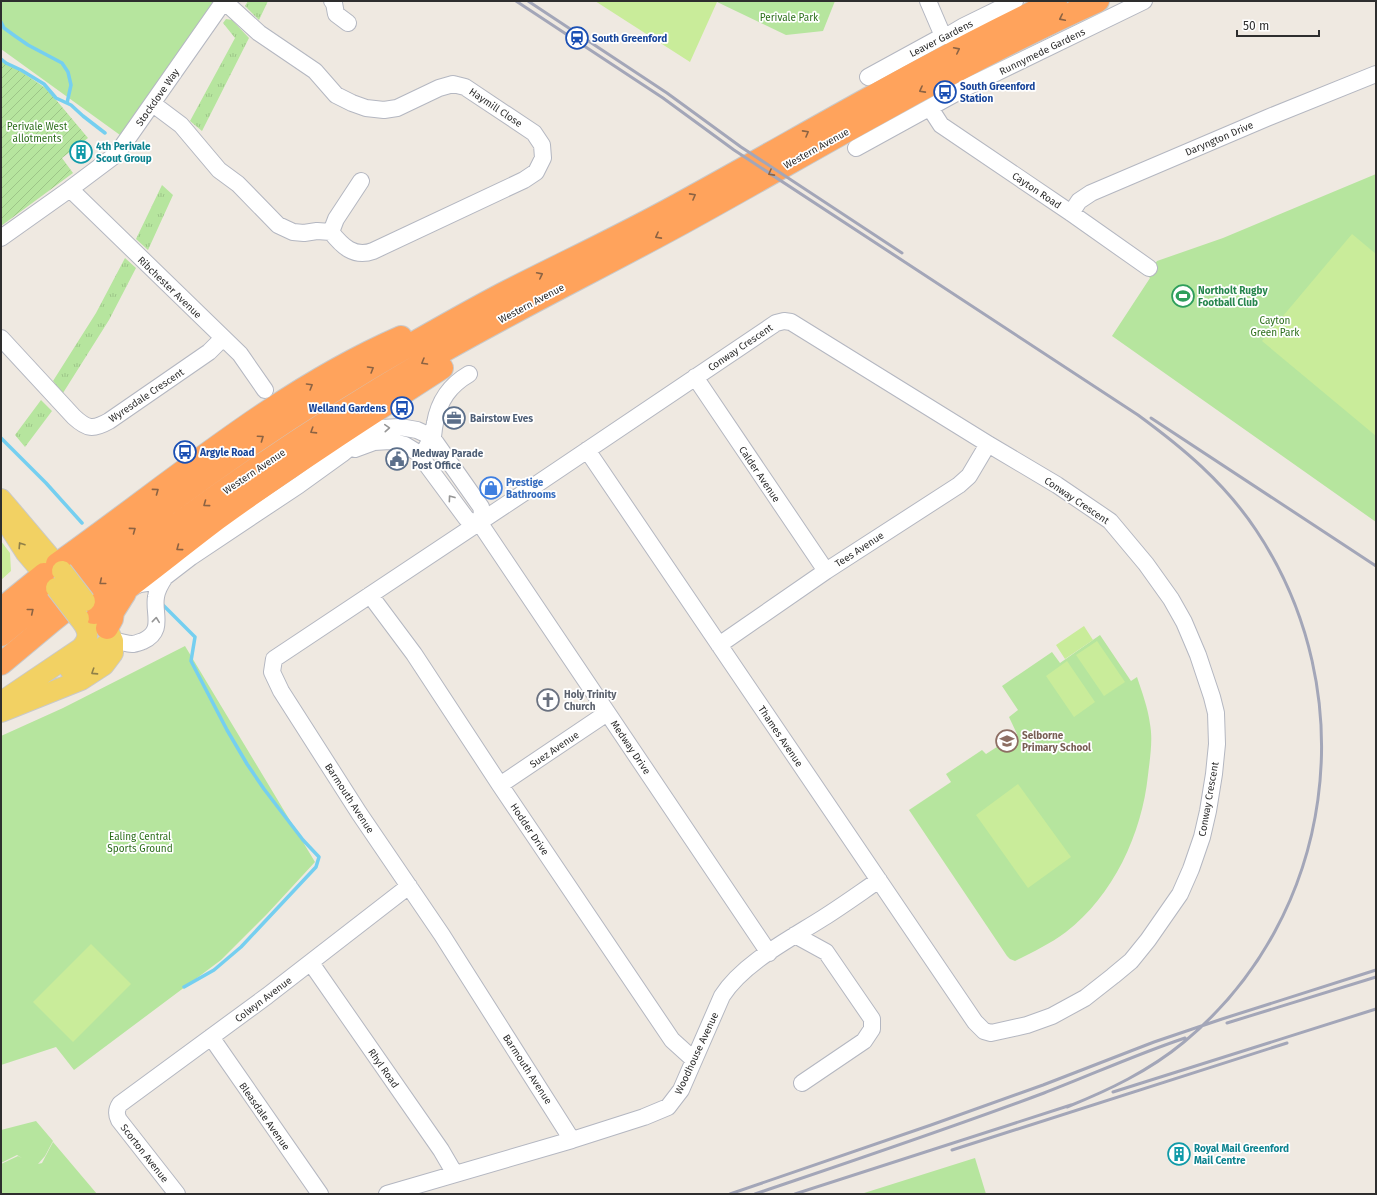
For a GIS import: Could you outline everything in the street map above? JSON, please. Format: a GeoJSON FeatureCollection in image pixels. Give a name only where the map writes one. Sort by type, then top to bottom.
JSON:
{"type":"FeatureCollection","features":[{"type":"Feature","properties":{"kind":"highway","name":"Western Avenue"},"geometry":{"type":"LineString","coordinates":[[1,636],[116,543],[210,474],[288,419],[408,346],[505,292],[677,205],[942,58],[1056,1]]}},
{"type":"Feature","properties":{"kind":"highway","name":"Western Avenue"},"geometry":{"type":"LineString","coordinates":[[1,664],[131,559],[223,491],[301,438],[420,364],[519,309],[688,220],[878,113],[1063,17],[1098,1]]}},
{"type":"Feature","properties":{"kind":"highway"},"geometry":{"type":"LineString","coordinates":[[1,609],[53,572],[204,456],[276,406],[370,351],[505,292]]}},
{"type":"Feature","properties":{"kind":"highway"},"geometry":{"type":"LineString","coordinates":[[95,622],[126,590],[218,519],[389,402],[483,342],[519,309]]}},
{"type":"Feature","properties":{"kind":"main road"},"geometry":{"type":"LineString","coordinates":[[1,499],[53,572],[95,622],[108,643],[81,664],[1,702]]}},
{"type":"Feature","properties":{"kind":"main road"},"geometry":{"type":"LineString","coordinates":[[1,513],[26,552],[53,572]]}},
{"type":"Feature","properties":{"kind":"main road"},"geometry":{"type":"LineString","coordinates":[[1,702],[80,648],[85,642],[87,631],[95,622]]}},
{"type":"Feature","properties":{"kind":"main road"},"geometry":{"type":"LineString","coordinates":[[1,712],[81,680],[94,673],[104,665],[112,653],[95,622]]}},
{"type":"Feature","properties":{"kind":"street","name":"Stockdove Way"},"geometry":{"type":"LineString","coordinates":[[1,238],[114,156],[153,104],[224,1]]}},
{"type":"Feature","properties":{"kind":"street","name":"Haymill Close"},"geometry":{"type":"LineString","coordinates":[[224,1],[259,33],[314,71],[336,95],[352,103],[366,108],[384,110],[397,108],[439,88],[453,84],[465,87],[534,133],[542,145],[543,158],[536,172],[524,180],[374,251],[366,254],[358,254],[340,244],[331,232]]}},
{"type":"Feature","properties":{"kind":"street"},"geometry":{"type":"LineString","coordinates":[[332,1],[334,2],[336,14],[348,23]]}},
{"type":"Feature","properties":{"kind":"street"},"geometry":{"type":"LineString","coordinates":[[928,1],[943,36]]}},
{"type":"Feature","properties":{"kind":"street","name":"Leaver Gardens"},"geometry":{"type":"LineString","coordinates":[[868,77],[943,36],[947,36],[1015,1]]}},
{"type":"Feature","properties":{"kind":"street","name":"Runnymede Gardens"},"geometry":{"type":"LineString","coordinates":[[856,148],[967,87],[1144,1]]}},
{"type":"Feature","properties":{"kind":"street","name":"Daryngton Drive"},"geometry":{"type":"LineString","coordinates":[[1071,213],[1079,201],[1091,193],[1267,118],[1376,74]]}},
{"type":"Feature","properties":{"kind":"street"},"geometry":{"type":"LineString","coordinates":[[153,104],[181,124],[219,170],[238,184],[278,225],[293,232],[331,232],[336,219],[361,181]]}},
{"type":"Feature","properties":{"kind":"street","name":"Cayton Road"},"geometry":{"type":"LineString","coordinates":[[930,108],[941,125],[1149,268]]}},
{"type":"Feature","properties":{"kind":"street","name":"Ribchester Avenue"},"geometry":{"type":"LineString","coordinates":[[70,189],[240,354],[265,390]]}},
{"type":"Feature","properties":{"kind":"street","name":"Conway Crescent"},"geometry":{"type":"LineString","coordinates":[[479,522],[776,323],[784,321],[791,322],[1057,485],[1110,521],[1146,564],[1184,622],[1198,656],[1212,697],[1216,713],[1217,744],[1208,811],[1202,836],[1191,869],[1180,894],[1166,916],[1131,960],[1085,998],[1052,1016],[1027,1025],[991,1033],[984,1030],[975,1022]]}},
{"type":"Feature","properties":{"kind":"street","name":"Wyresdale Crescent"},"geometry":{"type":"LineString","coordinates":[[1,338],[82,425],[94,428],[109,421],[188,367],[209,352],[223,338]]}},
{"type":"Feature","properties":{"kind":"street"},"geometry":{"type":"LineString","coordinates":[[418,453],[433,439],[438,410],[442,400],[450,388],[460,379],[469,374]]}},
{"type":"Feature","properties":{"kind":"street","name":"Calder Avenue"},"geometry":{"type":"LineString","coordinates":[[695,377],[826,571]]}},
{"type":"Feature","properties":{"kind":"street"},"geometry":{"type":"LineString","coordinates":[[126,590],[140,584],[153,582],[165,577],[191,557],[300,485],[366,434],[381,428],[400,427],[416,430],[433,439],[482,507],[479,522],[471,522],[466,518],[418,453],[405,445],[390,441],[374,442],[342,454]]}},
{"type":"Feature","properties":{"kind":"street","name":"Tees Avenue"},"geometry":{"type":"LineString","coordinates":[[719,644],[826,571],[959,485],[969,476],[988,444]]}},
{"type":"Feature","properties":{"kind":"street","name":"Thames Avenue"},"geometry":{"type":"LineString","coordinates":[[587,450],[975,1022]]}},
{"type":"Feature","properties":{"kind":"street","name":"Barmouth Avenue"},"geometry":{"type":"LineString","coordinates":[[479,522],[274,660],[272,672],[281,691],[359,813],[446,941],[572,1140]]}},
{"type":"Feature","properties":{"kind":"street","name":"Medway Drive"},"geometry":{"type":"LineString","coordinates":[[479,522],[769,953]]}},
{"type":"Feature","properties":{"kind":"street"},"geometry":{"type":"LineString","coordinates":[[95,622],[122,641],[131,644],[140,643],[147,639],[153,634],[156,626],[156,597],[158,588],[165,577]]}},
{"type":"Feature","properties":{"kind":"street","name":"Hodder Drive"},"geometry":{"type":"LineString","coordinates":[[370,595],[414,654],[672,1040],[693,1059]]}},
{"type":"Feature","properties":{"kind":"street","name":"Suez Avenue"},"geometry":{"type":"LineString","coordinates":[[500,784],[607,713]]}},
{"type":"Feature","properties":{"kind":"street","name":"Woodhouse Avenue"},"geometry":{"type":"LineString","coordinates":[[387,1194],[572,1140],[644,1117],[668,1107],[681,1090],[693,1059],[727,988],[740,975],[769,953],[795,935],[824,918],[879,880]]}},
{"type":"Feature","properties":{"kind":"street","name":"Colwyn Avenue"},"geometry":{"type":"LineString","coordinates":[[117,1110],[120,1104],[126,1099],[311,963],[409,886]]}},
{"type":"Feature","properties":{"kind":"street"},"geometry":{"type":"LineString","coordinates":[[795,935],[826,952],[872,1020],[872,1029],[864,1041],[802,1083]]}},
{"type":"Feature","properties":{"kind":"street","name":"Rhyl Road"},"geometry":{"type":"LineString","coordinates":[[311,963],[441,1150],[455,1174]]}},
{"type":"Feature","properties":{"kind":"street","name":"Bleasdale Avenue"},"geometry":{"type":"LineString","coordinates":[[211,1037],[320,1194]]}},
{"type":"Feature","properties":{"kind":"street","name":"Scorton Avenue"},"geometry":{"type":"LineString","coordinates":[[117,1110],[119,1120],[177,1194]]}},
{"type":"Feature","properties":{"kind":"green space"},"geometry":{"type":"Polygon","coordinates":[[[1,1],[214,1],[120,135],[1,49],[1,1]]]}},
{"type":"Feature","properties":{"kind":"green space"},"geometry":{"type":"Polygon","coordinates":[[[248,1],[268,1],[259,20],[245,6],[248,1]]]}},
{"type":"Feature","properties":{"kind":"green space"},"geometry":{"type":"Polygon","coordinates":[[[595,1],[715,1],[717,2],[690,62],[595,1]]]}},
{"type":"Feature","properties":{"kind":"green space","name":"Perivale Park"},"geometry":{"type":"Polygon","coordinates":[[[715,1],[835,1],[823,31],[786,35],[715,1]]]}},
{"type":"Feature","properties":{"kind":"green space"},"geometry":{"type":"Polygon","coordinates":[[[226,19],[232,20],[249,38],[202,131],[190,121],[235,38],[223,23],[226,19]]]}},
{"type":"Feature","properties":{"kind":"green space","name":"Perivale West allotments"},"geometry":{"type":"Polygon","coordinates":[[[1,58],[47,89],[88,138],[62,158],[73,173],[1,226],[1,58]]]}},
{"type":"Feature","properties":{"kind":"green space","name":"Cayton Green Park"},"geometry":{"type":"Polygon","coordinates":[[[1376,174],[1376,522],[1112,336],[1150,278],[1147,275],[1157,261],[1223,238],[1376,174]]]}},
{"type":"Feature","properties":{"kind":"green space"},"geometry":{"type":"Polygon","coordinates":[[[162,185],[173,195],[148,250],[136,239],[162,185]]]}},
{"type":"Feature","properties":{"kind":"green space"},"geometry":{"type":"Polygon","coordinates":[[[1352,234],[1376,254],[1376,436],[1262,341],[1352,234]]]}},
{"type":"Feature","properties":{"kind":"green space"},"geometry":{"type":"Polygon","coordinates":[[[125,258],[136,268],[109,320],[63,393],[53,381],[96,313],[125,258]]]}},
{"type":"Feature","properties":{"kind":"green space"},"geometry":{"type":"Polygon","coordinates":[[[41,400],[52,411],[25,447],[15,435],[41,400]]]}},
{"type":"Feature","properties":{"kind":"green space"},"geometry":{"type":"Polygon","coordinates":[[[1,541],[10,553],[11,571],[1,580],[1,541]]]}},
{"type":"Feature","properties":{"kind":"green space"},"geometry":{"type":"Polygon","coordinates":[[[1084,626],[1093,640],[1065,659],[1056,645],[1084,626]]]}},
{"type":"Feature","properties":{"kind":"green space"},"geometry":{"type":"Polygon","coordinates":[[[1100,635],[1131,681],[1137,677],[1145,700],[1151,730],[1151,749],[1145,797],[1132,841],[1111,882],[1098,901],[1066,932],[1048,944],[1015,961],[1007,956],[909,810],[951,782],[946,774],[982,750],[986,754],[1017,734],[1009,717],[1018,710],[1002,686],[1052,652],[1060,663],[1100,635]]]}},
{"type":"Feature","properties":{"kind":"green space"},"geometry":{"type":"Polygon","coordinates":[[[1097,641],[1125,682],[1104,696],[1076,655],[1097,641]]]}},
{"type":"Feature","properties":{"kind":"green space","name":"Ealing Central Sports Ground"},"geometry":{"type":"Polygon","coordinates":[[[185,646],[315,862],[267,914],[221,960],[74,1070],[56,1047],[1,1065],[1,736],[63,708],[185,646]]]}},
{"type":"Feature","properties":{"kind":"green space"},"geometry":{"type":"Polygon","coordinates":[[[1067,661],[1095,702],[1074,717],[1046,676],[1067,661]]]}},
{"type":"Feature","properties":{"kind":"green space"},"geometry":{"type":"Polygon","coordinates":[[[1018,784],[1071,857],[1028,888],[976,815],[1018,784]]]}},
{"type":"Feature","properties":{"kind":"green space"},"geometry":{"type":"Polygon","coordinates":[[[91,944],[131,984],[73,1042],[33,1002],[91,944]]]}},
{"type":"Feature","properties":{"kind":"green space"},"geometry":{"type":"Polygon","coordinates":[[[36,1121],[53,1141],[45,1156],[38,1164],[42,1163],[53,1142],[97,1194],[1,1194],[1,1164],[18,1156],[22,1158],[17,1155],[1,1163],[1,1130],[36,1121]]]}},
{"type":"Feature","properties":{"kind":"green space"},"geometry":{"type":"Polygon","coordinates":[[[975,1158],[986,1194],[861,1194],[975,1158]]]}},
{"type":"Feature","properties":{"kind":"waterway"},"geometry":{"type":"LineString","coordinates":[[1,22],[4,28],[28,45],[62,63],[68,72],[71,85],[67,103]]}},
{"type":"Feature","properties":{"kind":"waterway"},"geometry":{"type":"LineString","coordinates":[[1,59],[44,84],[56,98],[71,105],[105,133]]}},
{"type":"Feature","properties":{"kind":"waterway"},"geometry":{"type":"LineString","coordinates":[[1,438],[46,483],[82,523]]}},
{"type":"Feature","properties":{"kind":"waterway"},"geometry":{"type":"LineString","coordinates":[[160,602],[195,637],[191,661],[227,730],[247,764],[303,840],[319,857],[316,867],[241,947],[214,970],[184,987]]}},
{"type":"Feature","properties":{"kind":"railway"},"geometry":{"type":"LineString","coordinates":[[516,1],[663,98],[734,150],[1155,427],[1202,467],[1244,513],[1256,530],[1290,594],[1312,661],[1321,730],[1318,800],[1302,868],[1275,932],[1235,991],[1184,1042],[1143,1071],[1098,1094],[1067,1107]]}},
{"type":"Feature","properties":{"kind":"railway"},"geometry":{"type":"LineString","coordinates":[[528,1],[667,93],[741,147],[902,253]]}},
{"type":"Feature","properties":{"kind":"railway"},"geometry":{"type":"LineString","coordinates":[[1151,418],[1376,566]]}},
{"type":"Feature","properties":{"kind":"railway"},"geometry":{"type":"LineString","coordinates":[[730,1194],[1043,1085],[1154,1042],[1376,970]]}},
{"type":"Feature","properties":{"kind":"railway"},"geometry":{"type":"LineString","coordinates":[[1227,1023],[1376,977]]}},
{"type":"Feature","properties":{"kind":"railway"},"geometry":{"type":"LineString","coordinates":[[1113,1092],[1376,1009]]}},
{"type":"Feature","properties":{"kind":"railway"},"geometry":{"type":"LineString","coordinates":[[755,1194],[900,1145],[1008,1106],[1185,1038]]}},
{"type":"Feature","properties":{"kind":"railway"},"geometry":{"type":"LineString","coordinates":[[952,1150],[1287,1043]]}},
{"type":"Feature","properties":{"kind":"railway"},"geometry":{"type":"LineString","coordinates":[[795,1194],[1071,1105]]}},
{"type":"Feature","properties":{"kind":"place","name":"South Greenford"},"geometry":{"type":"Point","coordinates":[577,38]}},
{"type":"Feature","properties":{"kind":"place","name":"South Greenford Station"},"geometry":{"type":"Point","coordinates":[945,92]}},
{"type":"Feature","properties":{"kind":"place","name":"4th Perivale Scout Group"},"geometry":{"type":"Point","coordinates":[81,152]}},
{"type":"Feature","properties":{"kind":"place","name":"Northolt Rugby Football Club"},"geometry":{"type":"Point","coordinates":[1183,296]}},
{"type":"Feature","properties":{"kind":"place","name":"Welland Gardens"},"geometry":{"type":"Point","coordinates":[402,408]}},
{"type":"Feature","properties":{"kind":"place","name":"Bairstow Eves"},"geometry":{"type":"Point","coordinates":[454,418]}},
{"type":"Feature","properties":{"kind":"place","name":"Argyle Road"},"geometry":{"type":"Point","coordinates":[185,452]}},
{"type":"Feature","properties":{"kind":"place","name":"Medway Parade Post Office"},"geometry":{"type":"Point","coordinates":[397,459]}},
{"type":"Feature","properties":{"kind":"place","name":"Prestige Bathrooms"},"geometry":{"type":"Point","coordinates":[491,488]}},
{"type":"Feature","properties":{"kind":"place","name":"Holy Trinity Church"},"geometry":{"type":"Point","coordinates":[548,700]}},
{"type":"Feature","properties":{"kind":"place","name":"Selborne Primary School"},"geometry":{"type":"Point","coordinates":[1007,741]}},
{"type":"Feature","properties":{"kind":"place","name":"Royal Mail Greenford Mail Centre"},"geometry":{"type":"Point","coordinates":[1179,1154]}}]}
